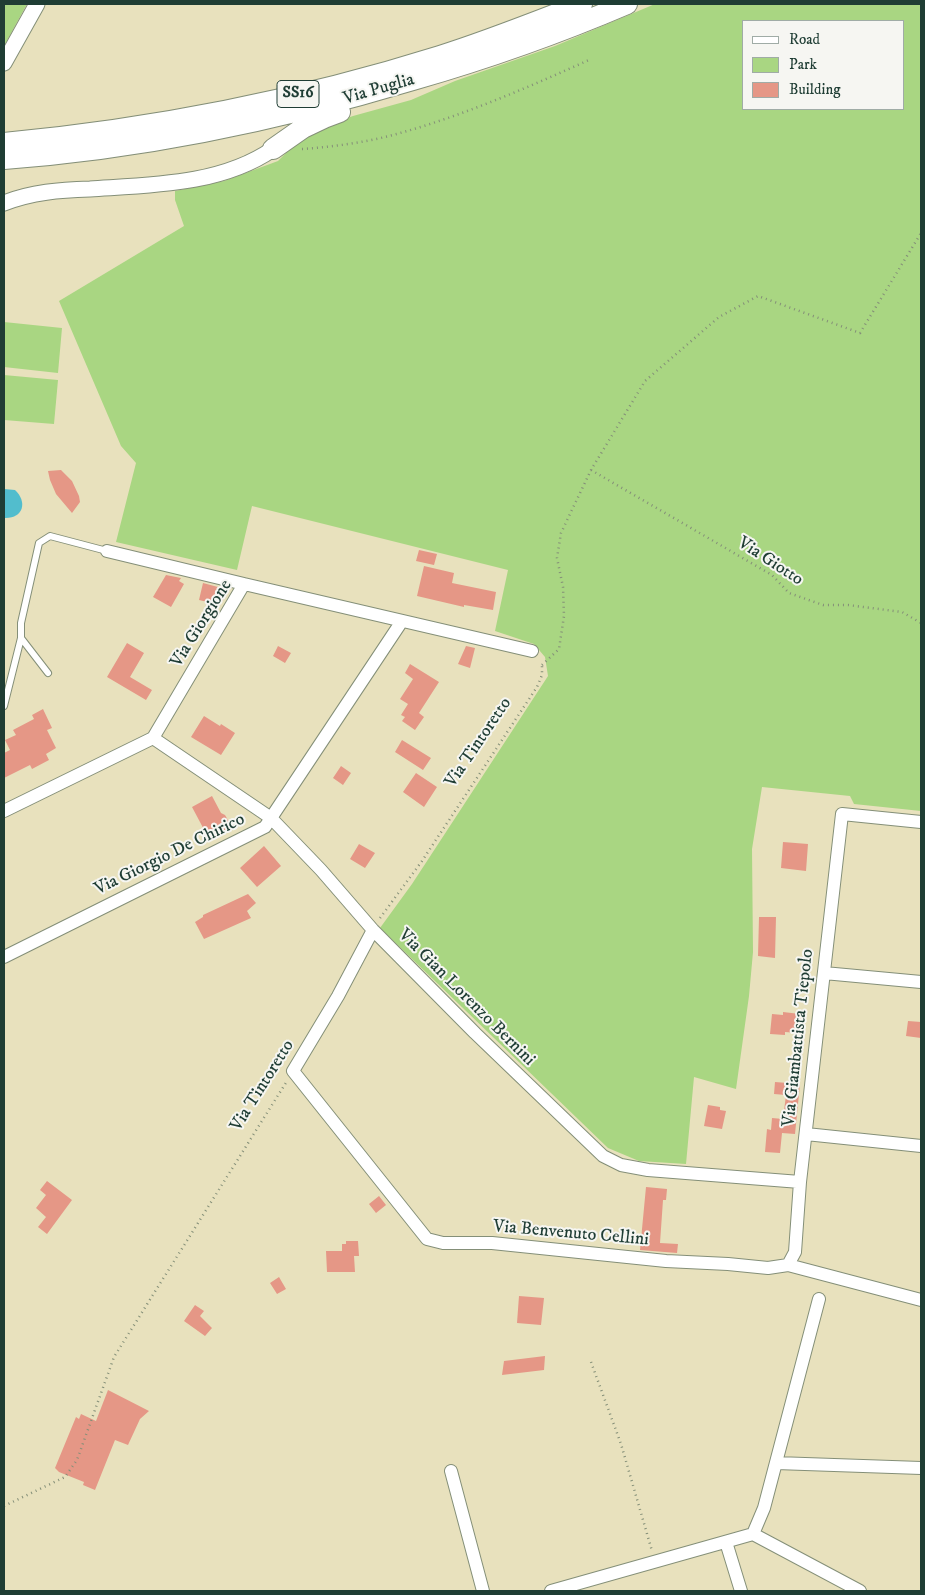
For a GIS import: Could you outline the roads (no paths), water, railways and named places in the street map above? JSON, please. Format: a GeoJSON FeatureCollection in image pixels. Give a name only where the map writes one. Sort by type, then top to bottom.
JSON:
{"type":"FeatureCollection","features":[{"type":"Feature","properties":{"kind":"highway","name":"Via Puglia"},"geometry":{"type":"LineString","coordinates":[[4,142],[103,132],[207,114],[303,93],[442,56],[582,4]]}},
{"type":"Feature","properties":{"kind":"highway","name":"Via Puglia"},"geometry":{"type":"LineString","coordinates":[[4,159],[60,155],[210,131],[309,109],[368,94],[523,46],[627,4]]}},
{"type":"Feature","properties":{"kind":"highway"},"geometry":{"type":"LineString","coordinates":[[273,149],[303,128],[324,118],[428,83],[446,70]]}},
{"type":"Feature","properties":{"kind":"highway"},"geometry":{"type":"LineString","coordinates":[[4,132],[92,126],[103,132]]}},
{"type":"Feature","properties":{"kind":"street"},"geometry":{"type":"LineString","coordinates":[[4,63],[37,4]]}},
{"type":"Feature","properties":{"kind":"street"},"geometry":{"type":"LineString","coordinates":[[4,203],[21,196],[58,190],[152,185],[199,178],[248,163],[273,149]]}},
{"type":"Feature","properties":{"kind":"street"},"geometry":{"type":"LineString","coordinates":[[107,551],[244,584]]}},
{"type":"Feature","properties":{"kind":"street","name":"Via Giorgione"},"geometry":{"type":"LineString","coordinates":[[153,738],[244,584],[532,651]]}},
{"type":"Feature","properties":{"kind":"street","name":"Via Giorgio De Chirico"},"geometry":{"type":"LineString","coordinates":[[4,957],[265,827],[402,621]]}},
{"type":"Feature","properties":{"kind":"street"},"geometry":{"type":"LineString","coordinates":[[4,811],[153,738]]}},
{"type":"Feature","properties":{"kind":"street","name":"Via Gian Lorenzo Bernini"},"geometry":{"type":"LineString","coordinates":[[153,738],[271,818],[321,870],[373,930],[475,1033],[603,1156],[621,1165],[648,1170],[800,1182]]}},
{"type":"Feature","properties":{"kind":"street","name":"Via Giambattista Tiepolo"},"geometry":{"type":"LineString","coordinates":[[788,1265],[795,1252],[800,1182],[842,814],[921,822]]}},
{"type":"Feature","properties":{"kind":"street","name":"Via Tintoretto"},"geometry":{"type":"LineString","coordinates":[[293,1071],[338,996],[373,930]]}},
{"type":"Feature","properties":{"kind":"street"},"geometry":{"type":"LineString","coordinates":[[824,973],[921,982]]}},
{"type":"Feature","properties":{"kind":"street","name":"Via Benvenuto Cellini"},"geometry":{"type":"LineString","coordinates":[[293,1071],[426,1239],[443,1243],[492,1243],[657,1260],[768,1268],[788,1265],[921,1300]]}},
{"type":"Feature","properties":{"kind":"street"},"geometry":{"type":"LineString","coordinates":[[806,1134],[921,1146]]}},
{"type":"Feature","properties":{"kind":"street"},"geometry":{"type":"LineString","coordinates":[[753,1534],[764,1508],[819,1299]]}},
{"type":"Feature","properties":{"kind":"street"},"geometry":{"type":"LineString","coordinates":[[776,1463],[921,1468]]}},
{"type":"Feature","properties":{"kind":"street"},"geometry":{"type":"LineString","coordinates":[[451,1471],[483,1591]]}},
{"type":"Feature","properties":{"kind":"street"},"geometry":{"type":"LineString","coordinates":[[551,1591],[753,1534],[860,1591]]}},
{"type":"Feature","properties":{"kind":"street"},"geometry":{"type":"LineString","coordinates":[[726,1542],[741,1591]]}},
{"type":"Feature","properties":{"kind":"lane"},"geometry":{"type":"LineString","coordinates":[[4,706],[21,638],[21,623],[39,543],[50,536],[107,551]]}},
{"type":"Feature","properties":{"kind":"lane"},"geometry":{"type":"LineString","coordinates":[[21,638],[48,673]]}},
{"type":"Feature","properties":{"kind":"water"},"geometry":{"type":"Polygon","coordinates":[[[4,489],[15,490],[22,504],[19,513],[10,518],[4,518],[4,489]]]}}]}
